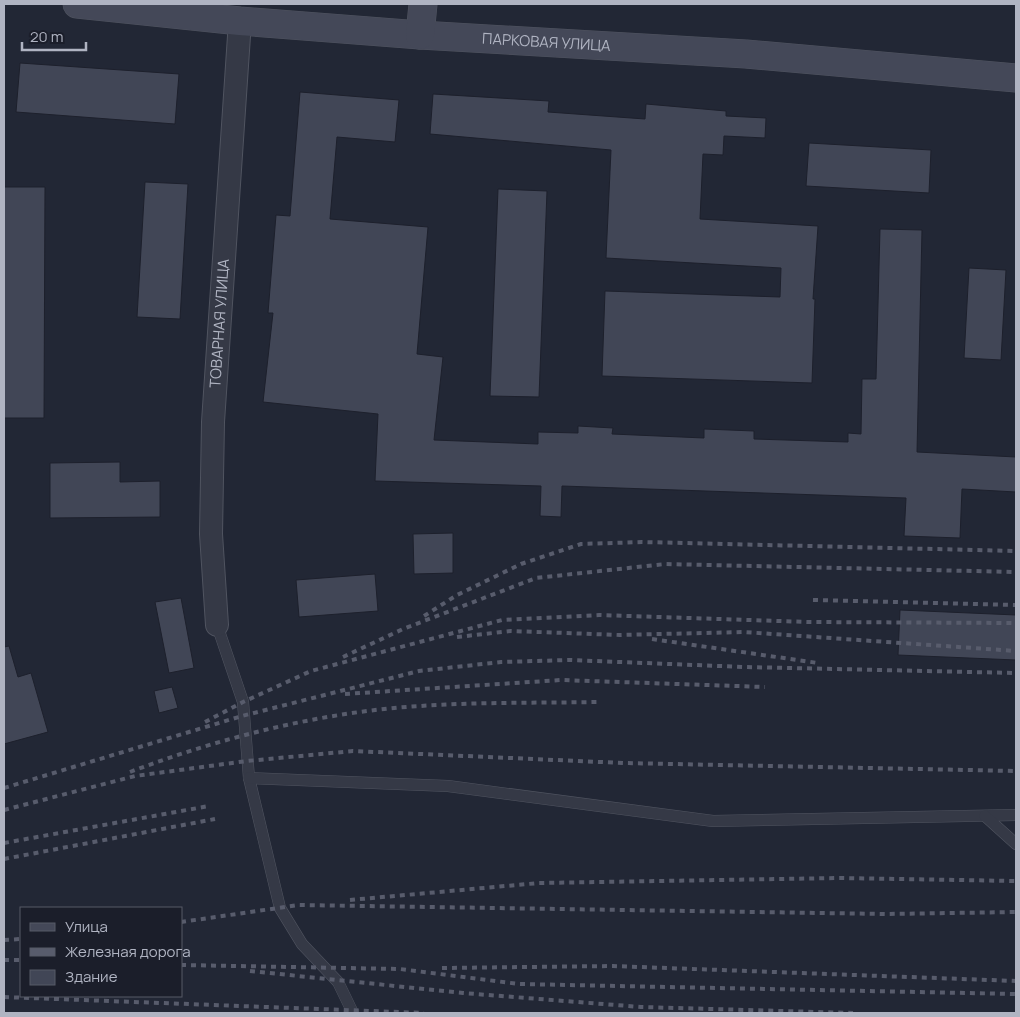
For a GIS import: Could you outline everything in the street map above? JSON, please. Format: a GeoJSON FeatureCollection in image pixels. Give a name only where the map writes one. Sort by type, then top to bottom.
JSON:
{"type":"FeatureCollection","features":[{"type":"Feature","properties":{"kind":"main road","name":"ПАРКОВАЯ УЛИЦА"},"geometry":{"type":"LineString","coordinates":[[77,4],[240,21],[420,35],[746,54],[1016,78]]}},
{"type":"Feature","properties":{"kind":"main road"},"geometry":{"type":"LineString","coordinates":[[420,35],[423,4]]}},
{"type":"Feature","properties":{"kind":"street","name":"ТОВАРНАЯ УЛИЦА"},"geometry":{"type":"LineString","coordinates":[[217,625],[211,534],[213,422],[240,21]]}},
{"type":"Feature","properties":{"kind":"lane"},"geometry":{"type":"LineString","coordinates":[[217,625],[243,702],[249,778],[280,908],[302,944],[338,982],[353,1013]]}},
{"type":"Feature","properties":{"kind":"lane"},"geometry":{"type":"LineString","coordinates":[[249,778],[448,786],[713,821],[1016,815]]}},
{"type":"Feature","properties":{"kind":"lane"},"geometry":{"type":"LineString","coordinates":[[985,816],[1016,844]]}},
{"type":"Feature","properties":{"kind":"building"},"geometry":{"type":"Polygon","coordinates":[[[20,63],[179,74],[175,124],[16,112],[20,63]]]}},
{"type":"Feature","properties":{"kind":"building"},"geometry":{"type":"Polygon","coordinates":[[[300,92],[399,100],[395,142],[337,137],[330,219],[428,227],[417,354],[443,357],[434,440],[538,444],[538,432],[578,433],[578,426],[613,428],[612,434],[704,438],[704,429],[754,431],[754,439],[848,442],[848,433],[861,434],[862,379],[876,379],[880,229],[922,230],[917,452],[1016,457],[1016,492],[962,489],[960,538],[904,536],[906,498],[562,486],[561,517],[540,516],[541,486],[375,481],[378,414],[263,402],[273,313],[268,313],[276,215],[290,216],[300,92]]]}},
{"type":"Feature","properties":{"kind":"building"},"geometry":{"type":"Polygon","coordinates":[[[433,94],[549,101],[548,112],[645,119],[646,104],[726,111],[726,116],[766,118],[765,138],[724,136],[723,155],[703,154],[700,219],[818,226],[813,299],[815,299],[812,383],[602,376],[605,291],[780,297],[781,268],[606,258],[611,150],[430,134],[433,94]]]}},
{"type":"Feature","properties":{"kind":"building"},"geometry":{"type":"Polygon","coordinates":[[[809,143],[931,150],[929,193],[806,186],[809,143]]]}},
{"type":"Feature","properties":{"kind":"building"},"geometry":{"type":"Polygon","coordinates":[[[145,182],[188,184],[180,319],[137,317],[145,182]]]}},
{"type":"Feature","properties":{"kind":"building"},"geometry":{"type":"Polygon","coordinates":[[[4,187],[45,187],[44,418],[4,418],[4,187]]]}},
{"type":"Feature","properties":{"kind":"building"},"geometry":{"type":"Polygon","coordinates":[[[498,189],[547,191],[539,397],[490,396],[498,189]]]}},
{"type":"Feature","properties":{"kind":"building"},"geometry":{"type":"Polygon","coordinates":[[[969,268],[1006,270],[1001,360],[964,358],[969,268]]]}},
{"type":"Feature","properties":{"kind":"building"},"geometry":{"type":"Polygon","coordinates":[[[120,462],[120,482],[160,481],[160,517],[50,518],[50,463],[120,462]]]}},
{"type":"Feature","properties":{"kind":"building"},"geometry":{"type":"Polygon","coordinates":[[[453,533],[453,573],[414,574],[413,534],[453,533]]]}},
{"type":"Feature","properties":{"kind":"building"},"geometry":{"type":"Polygon","coordinates":[[[375,574],[378,611],[299,617],[296,580],[375,574]]]}},
{"type":"Feature","properties":{"kind":"building"},"geometry":{"type":"Polygon","coordinates":[[[181,598],[194,668],[169,673],[155,602],[181,598]]]}},
{"type":"Feature","properties":{"kind":"building"},"geometry":{"type":"Polygon","coordinates":[[[900,610],[1016,615],[1016,660],[898,655],[900,610]]]}},
{"type":"Feature","properties":{"kind":"building"},"geometry":{"type":"Polygon","coordinates":[[[9,646],[18,677],[31,673],[48,732],[4,744],[4,647],[9,646]]]}},
{"type":"Feature","properties":{"kind":"building"},"geometry":{"type":"Polygon","coordinates":[[[172,687],[178,708],[159,713],[154,691],[172,687]]]}},
{"type":"Feature","properties":{"kind":"railway"},"geometry":{"type":"LineString","coordinates":[[424,616],[457,595],[521,564],[581,544],[642,542],[1016,551]]}},
{"type":"Feature","properties":{"kind":"railway"},"geometry":{"type":"LineString","coordinates":[[343,657],[403,629],[536,578],[665,564],[1016,572]]}},
{"type":"Feature","properties":{"kind":"railway"},"geometry":{"type":"LineString","coordinates":[[813,600],[1016,605]]}},
{"type":"Feature","properties":{"kind":"railway"},"geometry":{"type":"LineString","coordinates":[[205,722],[243,702],[311,671],[502,620],[599,615],[810,622],[1016,623]]}},
{"type":"Feature","properties":{"kind":"railway"},"geometry":{"type":"LineString","coordinates":[[457,637],[511,631],[620,635],[744,632],[1016,651]]}},
{"type":"Feature","properties":{"kind":"railway"},"geometry":{"type":"LineString","coordinates":[[652,639],[818,663]]}},
{"type":"Feature","properties":{"kind":"railway"},"geometry":{"type":"LineString","coordinates":[[4,788],[242,716],[419,671],[501,662],[570,660],[745,667],[1016,673]]}},
{"type":"Feature","properties":{"kind":"railway"},"geometry":{"type":"LineString","coordinates":[[345,694],[561,680],[765,687]]}},
{"type":"Feature","properties":{"kind":"railway"},"geometry":{"type":"LineString","coordinates":[[130,772],[236,737],[309,720],[346,714],[383,709],[442,705],[598,702]]}},
{"type":"Feature","properties":{"kind":"railway"},"geometry":{"type":"LineString","coordinates":[[4,810],[135,776],[247,761],[353,751],[623,763],[1016,771]]}},
{"type":"Feature","properties":{"kind":"railway"},"geometry":{"type":"LineString","coordinates":[[4,843],[209,806]]}},
{"type":"Feature","properties":{"kind":"railway"},"geometry":{"type":"LineString","coordinates":[[4,859],[215,819]]}},
{"type":"Feature","properties":{"kind":"railway"},"geometry":{"type":"LineString","coordinates":[[350,900],[539,883],[841,878],[1016,881]]}},
{"type":"Feature","properties":{"kind":"railway"},"geometry":{"type":"LineString","coordinates":[[182,922],[299,905],[886,914],[1016,912]]}},
{"type":"Feature","properties":{"kind":"railway"},"geometry":{"type":"LineString","coordinates":[[4,940],[20,939]]}},
{"type":"Feature","properties":{"kind":"railway"},"geometry":{"type":"LineString","coordinates":[[4,960],[20,960]]}},
{"type":"Feature","properties":{"kind":"railway"},"geometry":{"type":"LineString","coordinates":[[182,965],[400,969],[519,984],[1016,994]]}},
{"type":"Feature","properties":{"kind":"railway"},"geometry":{"type":"LineString","coordinates":[[442,968],[613,966],[1016,981]]}},
{"type":"Feature","properties":{"kind":"railway"},"geometry":{"type":"LineString","coordinates":[[250,971],[463,993],[641,1007],[853,1013]]}},
{"type":"Feature","properties":{"kind":"railway"},"geometry":{"type":"LineString","coordinates":[[4,997],[424,1013]]}}]}
